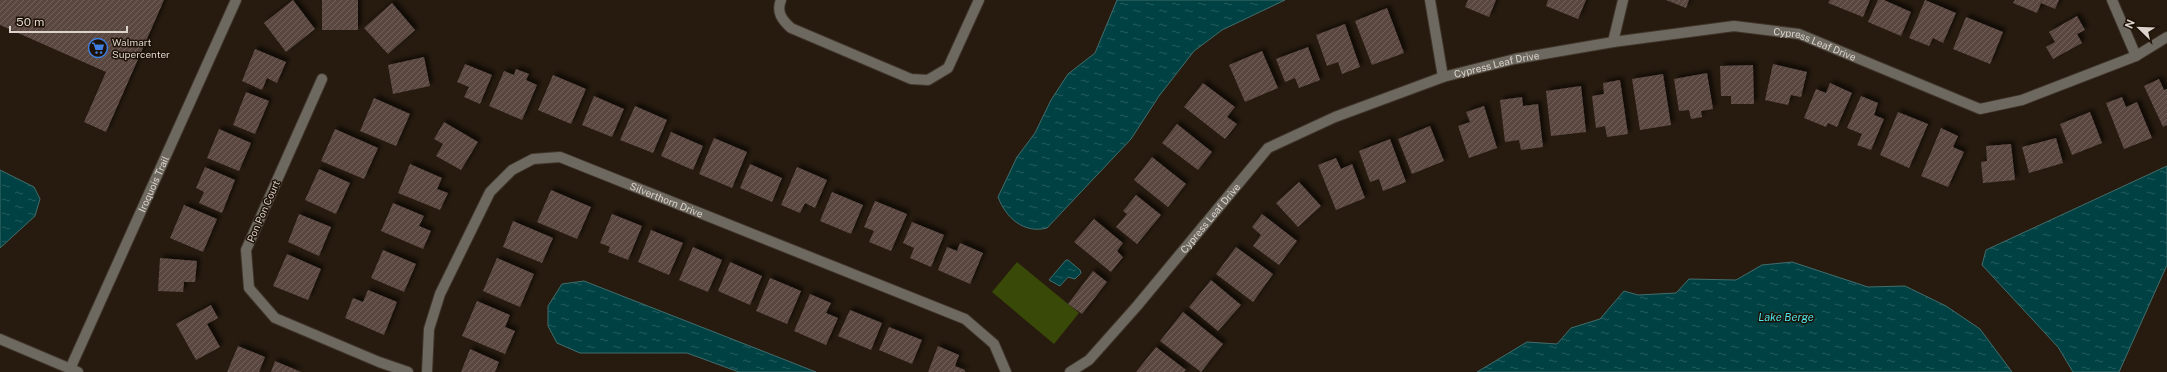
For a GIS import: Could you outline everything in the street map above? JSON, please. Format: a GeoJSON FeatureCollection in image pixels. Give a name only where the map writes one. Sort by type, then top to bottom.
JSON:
{"type":"FeatureCollection","features":[{"type":"Feature","properties":{"kind":"street","name":"Iroquois Trail"},"geometry":{"type":"LineString","coordinates":[[74,370],[236,0]]}},
{"type":"Feature","properties":{"kind":"street"},"geometry":{"type":"LineString","coordinates":[[781,0],[778,6],[781,18],[791,28],[911,79],[928,80],[948,68],[979,0]]}},
{"type":"Feature","properties":{"kind":"street","name":"Cypress Leaf Drive"},"geometry":{"type":"LineString","coordinates":[[1430,0],[1443,77]]}},
{"type":"Feature","properties":{"kind":"street"},"geometry":{"type":"LineString","coordinates":[[1613,42],[1623,0]]}},
{"type":"Feature","properties":{"kind":"street"},"geometry":{"type":"LineString","coordinates":[[2112,0],[2136,56]]}},
{"type":"Feature","properties":{"kind":"street","name":"Cypress Leaf Drive"},"geometry":{"type":"LineString","coordinates":[[1070,372],[1090,360],[1268,148],[1335,117],[1443,77],[1515,59],[1613,42],[1734,26],[1799,34],[1980,109],[2022,100],[2136,56],[2167,36]]}},
{"type":"Feature","properties":{"kind":"street","name":"Pon Pon Court"},"geometry":{"type":"LineString","coordinates":[[322,78],[246,250],[249,288],[275,318],[379,362],[408,372]]}},
{"type":"Feature","properties":{"kind":"street","name":"Silverthorn Drive"},"geometry":{"type":"LineString","coordinates":[[427,372],[429,329],[440,294],[490,192],[512,170],[533,159],[560,157],[965,319],[994,344],[1006,372]]}},
{"type":"Feature","properties":{"kind":"street"},"geometry":{"type":"LineString","coordinates":[[0,340],[74,370]]}},
{"type":"Feature","properties":{"kind":"green space"},"geometry":{"type":"Polygon","coordinates":[[[1017,262],[1079,313],[1054,344],[992,292],[1017,262]]]}},
{"type":"Feature","properties":{"kind":"water"},"geometry":{"type":"Polygon","coordinates":[[[1117,0],[1285,0],[1222,30],[1194,51],[1159,96],[1131,139],[1047,228],[1031,229],[1023,226],[1011,218],[1001,205],[998,197],[1017,157],[1035,133],[1051,100],[1068,74],[1095,53],[1117,0]]]}},
{"type":"Feature","properties":{"kind":"water"},"geometry":{"type":"Polygon","coordinates":[[[2167,166],[2167,265],[2119,372],[2073,372],[2058,347],[1982,265],[1986,250],[2167,166]]]}},
{"type":"Feature","properties":{"kind":"water"},"geometry":{"type":"Polygon","coordinates":[[[0,170],[34,187],[40,199],[35,216],[0,248],[0,170]]]}},
{"type":"Feature","properties":{"kind":"water"},"geometry":{"type":"Polygon","coordinates":[[[1066,260],[1080,270],[1081,273],[1075,279],[1068,277],[1060,286],[1049,280],[1066,260]]]}},
{"type":"Feature","properties":{"kind":"water","name":"Lake Berge"},"geometry":{"type":"Polygon","coordinates":[[[1792,262],[1868,287],[1905,286],[1946,306],[1980,329],[2012,372],[1477,372],[1527,342],[1557,344],[1571,328],[1600,319],[1624,291],[1638,295],[1676,293],[1689,279],[1736,280],[1762,265],[1792,262]]]}},
{"type":"Feature","properties":{"kind":"water"},"geometry":{"type":"Polygon","coordinates":[[[584,281],[816,372],[739,372],[687,353],[580,353],[557,343],[548,326],[548,306],[562,284],[584,281]]]}},
{"type":"Feature","properties":{"kind":"building","name":"Walmart Supercenter"},"geometry":{"type":"Polygon","coordinates":[[[0,0],[164,0],[106,132],[84,122],[106,72],[0,25],[0,0]]]}},
{"type":"Feature","properties":{"kind":"building"},"geometry":{"type":"Polygon","coordinates":[[[293,0],[315,29],[286,52],[264,23],[293,0]]]}},
{"type":"Feature","properties":{"kind":"building"},"geometry":{"type":"Polygon","coordinates":[[[322,0],[358,0],[358,30],[322,30],[322,0]]]}},
{"type":"Feature","properties":{"kind":"building"},"geometry":{"type":"Polygon","coordinates":[[[1468,0],[1496,0],[1489,17],[1465,7],[1468,0]]]}},
{"type":"Feature","properties":{"kind":"building"},"geometry":{"type":"Polygon","coordinates":[[[1548,0],[1586,0],[1578,19],[1546,6],[1548,0]]]}},
{"type":"Feature","properties":{"kind":"building"},"geometry":{"type":"Polygon","coordinates":[[[1666,0],[1689,0],[1686,8],[1666,0]]]}},
{"type":"Feature","properties":{"kind":"building"},"geometry":{"type":"Polygon","coordinates":[[[1830,0],[1870,0],[1863,17],[1828,3],[1830,0]]]}},
{"type":"Feature","properties":{"kind":"building"},"geometry":{"type":"Polygon","coordinates":[[[1878,0],[1884,0],[1911,12],[1901,36],[1868,22],[1878,0]]]}},
{"type":"Feature","properties":{"kind":"building"},"geometry":{"type":"Polygon","coordinates":[[[1925,0],[1956,13],[1943,43],[1933,38],[1929,46],[1909,38],[1925,0]]]}},
{"type":"Feature","properties":{"kind":"building"},"geometry":{"type":"Polygon","coordinates":[[[2015,0],[2059,0],[2055,9],[2041,3],[2037,13],[2013,3],[2015,0]]]}},
{"type":"Feature","properties":{"kind":"building"},"geometry":{"type":"Polygon","coordinates":[[[392,3],[415,30],[388,54],[364,28],[392,3]]]}},
{"type":"Feature","properties":{"kind":"building"},"geometry":{"type":"Polygon","coordinates":[[[1387,8],[1404,53],[1372,65],[1355,21],[1387,8]]]}},
{"type":"Feature","properties":{"kind":"building"},"geometry":{"type":"Polygon","coordinates":[[[2077,16],[2085,30],[2077,34],[2082,43],[2053,59],[2046,47],[2055,42],[2049,32],[2077,16]]]}},
{"type":"Feature","properties":{"kind":"building"},"geometry":{"type":"Polygon","coordinates":[[[1966,17],[2003,32],[1990,64],[1953,49],[1966,17]]]}},
{"type":"Feature","properties":{"kind":"building"},"geometry":{"type":"Polygon","coordinates":[[[1345,24],[1360,67],[1342,74],[1338,62],[1327,66],[1316,35],[1345,24]]]}},
{"type":"Feature","properties":{"kind":"building"},"geometry":{"type":"Polygon","coordinates":[[[1308,47],[1320,80],[1299,88],[1295,78],[1285,82],[1276,59],[1308,47]]]}},
{"type":"Feature","properties":{"kind":"building"},"geometry":{"type":"Polygon","coordinates":[[[255,49],[286,62],[277,83],[267,78],[262,90],[242,81],[255,49]]]}},
{"type":"Feature","properties":{"kind":"building"},"geometry":{"type":"Polygon","coordinates":[[[1262,51],[1278,88],[1245,102],[1229,65],[1262,51]]]}},
{"type":"Feature","properties":{"kind":"building"},"geometry":{"type":"Polygon","coordinates":[[[424,57],[430,86],[393,94],[388,65],[424,57]]]}},
{"type":"Feature","properties":{"kind":"building"},"geometry":{"type":"Polygon","coordinates":[[[465,64],[492,75],[480,104],[464,97],[469,87],[457,82],[465,64]]]}},
{"type":"Feature","properties":{"kind":"building"},"geometry":{"type":"Polygon","coordinates":[[[1773,64],[1807,72],[1801,97],[1791,95],[1788,105],[1765,100],[1773,64]]]}},
{"type":"Feature","properties":{"kind":"building"},"geometry":{"type":"Polygon","coordinates":[[[1753,65],[1754,104],[1731,104],[1731,96],[1721,96],[1720,66],[1753,65]]]}},
{"type":"Feature","properties":{"kind":"building"},"geometry":{"type":"Polygon","coordinates":[[[516,69],[529,74],[526,80],[537,85],[522,120],[489,106],[504,71],[514,75],[516,69]]]}},
{"type":"Feature","properties":{"kind":"building"},"geometry":{"type":"Polygon","coordinates":[[[1707,73],[1713,109],[1701,111],[1702,117],[1691,119],[1689,110],[1679,111],[1674,79],[1707,73]]]}},
{"type":"Feature","properties":{"kind":"building"},"geometry":{"type":"Polygon","coordinates":[[[1663,74],[1671,125],[1640,130],[1632,79],[1663,74]]]}},
{"type":"Feature","properties":{"kind":"building"},"geometry":{"type":"Polygon","coordinates":[[[553,75],[586,89],[571,124],[538,110],[553,75]]]}},
{"type":"Feature","properties":{"kind":"building"},"geometry":{"type":"Polygon","coordinates":[[[2159,79],[2164,90],[2167,89],[2167,125],[2163,127],[2144,86],[2159,79]]]}},
{"type":"Feature","properties":{"kind":"building"},"geometry":{"type":"Polygon","coordinates":[[[1620,80],[1628,134],[1607,137],[1605,126],[1596,128],[1592,96],[1604,94],[1603,83],[1620,80]]]}},
{"type":"Feature","properties":{"kind":"building"},"geometry":{"type":"Polygon","coordinates":[[[1203,83],[1235,107],[1227,117],[1237,124],[1225,139],[1184,107],[1203,83]]]}},
{"type":"Feature","properties":{"kind":"building"},"geometry":{"type":"Polygon","coordinates":[[[1830,83],[1852,93],[1837,127],[1828,123],[1826,127],[1804,118],[1816,89],[1826,93],[1830,83]]]}},
{"type":"Feature","properties":{"kind":"building"},"geometry":{"type":"Polygon","coordinates":[[[1581,86],[1586,132],[1551,136],[1546,91],[1581,86]]]}},
{"type":"Feature","properties":{"kind":"building"},"geometry":{"type":"Polygon","coordinates":[[[246,92],[269,101],[255,134],[233,125],[246,92]]]}},
{"type":"Feature","properties":{"kind":"building"},"geometry":{"type":"Polygon","coordinates":[[[594,96],[624,109],[612,137],[582,125],[594,96]]]}},
{"type":"Feature","properties":{"kind":"building"},"geometry":{"type":"Polygon","coordinates":[[[1861,96],[1878,103],[1874,115],[1884,119],[1871,150],[1857,145],[1862,134],[1847,128],[1861,96]]]}},
{"type":"Feature","properties":{"kind":"building"},"geometry":{"type":"Polygon","coordinates":[[[1522,97],[1523,106],[1538,104],[1543,147],[1521,150],[1519,140],[1505,142],[1500,100],[1522,97]]]}},
{"type":"Feature","properties":{"kind":"building"},"geometry":{"type":"Polygon","coordinates":[[[2122,97],[2126,107],[2137,102],[2152,138],[2124,149],[2106,103],[2122,97]]]}},
{"type":"Feature","properties":{"kind":"building"},"geometry":{"type":"Polygon","coordinates":[[[374,98],[410,114],[396,146],[360,131],[374,98]]]}},
{"type":"Feature","properties":{"kind":"building"},"geometry":{"type":"Polygon","coordinates":[[[635,106],[667,120],[653,153],[620,140],[635,106]]]}},
{"type":"Feature","properties":{"kind":"building"},"geometry":{"type":"Polygon","coordinates":[[[1484,106],[1497,148],[1469,158],[1458,126],[1470,122],[1466,112],[1484,106]]]}},
{"type":"Feature","properties":{"kind":"building"},"geometry":{"type":"Polygon","coordinates":[[[1898,112],[1928,124],[1909,168],[1880,155],[1898,112]]]}},
{"type":"Feature","properties":{"kind":"building"},"geometry":{"type":"Polygon","coordinates":[[[2090,112],[2102,143],[2072,155],[2060,124],[2090,112]]]}},
{"type":"Feature","properties":{"kind":"building"},"geometry":{"type":"Polygon","coordinates":[[[444,122],[478,142],[461,170],[436,156],[443,144],[434,139],[444,122]]]}},
{"type":"Feature","properties":{"kind":"building"},"geometry":{"type":"Polygon","coordinates":[[[1177,124],[1212,152],[1198,170],[1162,143],[1177,124]]]}},
{"type":"Feature","properties":{"kind":"building"},"geometry":{"type":"Polygon","coordinates":[[[1430,126],[1444,161],[1412,174],[1398,139],[1430,126]]]}},
{"type":"Feature","properties":{"kind":"building"},"geometry":{"type":"Polygon","coordinates":[[[1941,128],[1958,136],[1953,147],[1964,152],[1948,187],[1921,176],[1941,128]]]}},
{"type":"Feature","properties":{"kind":"building"},"geometry":{"type":"Polygon","coordinates":[[[219,129],[251,143],[239,171],[207,158],[219,129]]]}},
{"type":"Feature","properties":{"kind":"building"},"geometry":{"type":"Polygon","coordinates":[[[335,129],[378,148],[364,179],[321,161],[335,129]]]}},
{"type":"Feature","properties":{"kind":"building"},"geometry":{"type":"Polygon","coordinates":[[[671,132],[703,146],[693,170],[661,156],[671,132]]]}},
{"type":"Feature","properties":{"kind":"building"},"geometry":{"type":"Polygon","coordinates":[[[714,138],[747,152],[732,188],[699,174],[714,138]]]}},
{"type":"Feature","properties":{"kind":"building"},"geometry":{"type":"Polygon","coordinates":[[[2056,138],[2063,163],[2029,173],[2022,147],[2056,138]]]}},
{"type":"Feature","properties":{"kind":"building"},"geometry":{"type":"Polygon","coordinates":[[[1390,139],[1406,182],[1383,191],[1379,179],[1370,182],[1359,151],[1390,139]]]}},
{"type":"Feature","properties":{"kind":"building"},"geometry":{"type":"Polygon","coordinates":[[[2011,144],[2015,180],[1983,183],[1981,162],[1987,161],[1986,146],[2011,144]]]}},
{"type":"Feature","properties":{"kind":"building"},"geometry":{"type":"Polygon","coordinates":[[[1152,157],[1186,184],[1168,207],[1134,180],[1152,157]]]}},
{"type":"Feature","properties":{"kind":"building"},"geometry":{"type":"Polygon","coordinates":[[[1336,158],[1341,169],[1352,164],[1365,198],[1336,210],[1318,165],[1336,158]]]}},
{"type":"Feature","properties":{"kind":"building"},"geometry":{"type":"Polygon","coordinates":[[[410,164],[442,178],[437,189],[448,193],[440,210],[398,193],[410,164]]]}},
{"type":"Feature","properties":{"kind":"building"},"geometry":{"type":"Polygon","coordinates":[[[750,164],[782,178],[772,202],[740,188],[750,164]]]}},
{"type":"Feature","properties":{"kind":"building"},"geometry":{"type":"Polygon","coordinates":[[[205,167],[235,180],[222,213],[199,203],[204,192],[196,188],[205,167]]]}},
{"type":"Feature","properties":{"kind":"building"},"geometry":{"type":"Polygon","coordinates":[[[797,167],[827,180],[815,208],[805,203],[800,213],[781,205],[797,167]]]}},
{"type":"Feature","properties":{"kind":"building"},"geometry":{"type":"Polygon","coordinates":[[[319,169],[350,183],[336,214],[305,200],[319,169]]]}},
{"type":"Feature","properties":{"kind":"building"},"geometry":{"type":"Polygon","coordinates":[[[1299,182],[1321,206],[1298,227],[1276,203],[1299,182]]]}},
{"type":"Feature","properties":{"kind":"building"},"geometry":{"type":"Polygon","coordinates":[[[551,190],[591,207],[577,239],[537,222],[551,190]]]}},
{"type":"Feature","properties":{"kind":"building"},"geometry":{"type":"Polygon","coordinates":[[[832,192],[863,205],[851,234],[820,221],[832,192]]]}},
{"type":"Feature","properties":{"kind":"building"},"geometry":{"type":"Polygon","coordinates":[[[1136,195],[1161,215],[1137,244],[1116,227],[1127,214],[1123,211],[1136,195]]]}},
{"type":"Feature","properties":{"kind":"building"},"geometry":{"type":"Polygon","coordinates":[[[875,201],[907,214],[891,251],[869,242],[874,231],[864,227],[875,201]]]}},
{"type":"Feature","properties":{"kind":"building"},"geometry":{"type":"Polygon","coordinates":[[[393,203],[424,216],[419,226],[431,231],[423,249],[381,231],[393,203]]]}},
{"type":"Feature","properties":{"kind":"building"},"geometry":{"type":"Polygon","coordinates":[[[184,205],[217,219],[203,252],[170,238],[184,205]]]}},
{"type":"Feature","properties":{"kind":"building"},"geometry":{"type":"Polygon","coordinates":[[[299,214],[331,227],[319,256],[288,242],[299,214]]]}},
{"type":"Feature","properties":{"kind":"building"},"geometry":{"type":"Polygon","coordinates":[[[612,214],[642,226],[628,260],[608,252],[610,247],[600,243],[612,214]]]}},
{"type":"Feature","properties":{"kind":"building"},"geometry":{"type":"Polygon","coordinates":[[[1262,214],[1297,241],[1279,265],[1253,246],[1261,235],[1252,227],[1262,214]]]}},
{"type":"Feature","properties":{"kind":"building"},"geometry":{"type":"Polygon","coordinates":[[[1094,219],[1123,243],[1117,251],[1123,257],[1111,272],[1074,242],[1094,219]]]}},
{"type":"Feature","properties":{"kind":"building"},"geometry":{"type":"Polygon","coordinates":[[[513,221],[553,238],[542,263],[503,247],[513,221]]]}},
{"type":"Feature","properties":{"kind":"building"},"geometry":{"type":"Polygon","coordinates":[[[912,222],[944,235],[931,267],[910,258],[914,248],[903,243],[912,222]]]}},
{"type":"Feature","properties":{"kind":"building"},"geometry":{"type":"Polygon","coordinates":[[[651,230],[683,243],[669,275],[638,262],[651,230]]]}},
{"type":"Feature","properties":{"kind":"building"},"geometry":{"type":"Polygon","coordinates":[[[960,243],[983,253],[970,284],[938,270],[947,247],[957,251],[960,243]]]}},
{"type":"Feature","properties":{"kind":"building"},"geometry":{"type":"Polygon","coordinates":[[[693,247],[722,260],[708,292],[679,280],[693,247]]]}},
{"type":"Feature","properties":{"kind":"building"},"geometry":{"type":"Polygon","coordinates":[[[1236,247],[1273,274],[1253,302],[1216,274],[1236,247]]]}},
{"type":"Feature","properties":{"kind":"building"},"geometry":{"type":"Polygon","coordinates":[[[383,250],[416,264],[404,292],[371,278],[383,250]]]}},
{"type":"Feature","properties":{"kind":"building"},"geometry":{"type":"Polygon","coordinates":[[[287,254],[321,269],[308,300],[273,286],[287,254]]]}},
{"type":"Feature","properties":{"kind":"building"},"geometry":{"type":"Polygon","coordinates":[[[160,258],[197,261],[195,282],[184,282],[183,292],[158,291],[160,258]]]}},
{"type":"Feature","properties":{"kind":"building"},"geometry":{"type":"Polygon","coordinates":[[[497,258],[534,274],[520,307],[483,291],[497,258]]]}},
{"type":"Feature","properties":{"kind":"building"},"geometry":{"type":"Polygon","coordinates":[[[730,262],[762,276],[750,305],[718,291],[730,262]]]}},
{"type":"Feature","properties":{"kind":"building"},"geometry":{"type":"Polygon","coordinates":[[[1093,271],[1107,282],[1082,314],[1068,304],[1093,271]]]}},
{"type":"Feature","properties":{"kind":"building"},"geometry":{"type":"Polygon","coordinates":[[[770,278],[801,291],[787,324],[756,311],[770,278]]]}},
{"type":"Feature","properties":{"kind":"building"},"geometry":{"type":"Polygon","coordinates":[[[1211,280],[1241,305],[1218,331],[1189,307],[1211,280]]]}},
{"type":"Feature","properties":{"kind":"building"},"geometry":{"type":"Polygon","coordinates":[[[368,290],[397,302],[384,335],[345,318],[353,298],[363,302],[368,290]]]}},
{"type":"Feature","properties":{"kind":"building"},"geometry":{"type":"Polygon","coordinates":[[[810,294],[831,303],[826,313],[838,318],[826,345],[794,331],[810,294]]]}},
{"type":"Feature","properties":{"kind":"building"},"geometry":{"type":"Polygon","coordinates":[[[477,301],[510,315],[505,327],[515,331],[505,354],[462,336],[477,301]]]}},
{"type":"Feature","properties":{"kind":"building"},"geometry":{"type":"Polygon","coordinates":[[[211,305],[218,318],[207,324],[220,347],[196,360],[176,324],[211,305]]]}},
{"type":"Feature","properties":{"kind":"building"},"geometry":{"type":"Polygon","coordinates":[[[850,310],[882,323],[871,350],[838,336],[850,310]]]}},
{"type":"Feature","properties":{"kind":"building"},"geometry":{"type":"Polygon","coordinates":[[[1183,312],[1223,344],[1201,372],[1160,341],[1183,312]]]}},
{"type":"Feature","properties":{"kind":"building"},"geometry":{"type":"Polygon","coordinates":[[[889,327],[922,340],[912,364],[879,350],[889,327]]]}},
{"type":"Feature","properties":{"kind":"building"},"geometry":{"type":"Polygon","coordinates":[[[238,346],[265,357],[259,372],[227,372],[238,346]]]}},
{"type":"Feature","properties":{"kind":"building"},"geometry":{"type":"Polygon","coordinates":[[[938,346],[959,355],[955,366],[965,370],[965,372],[928,372],[938,346]]]}},
{"type":"Feature","properties":{"kind":"building"},"geometry":{"type":"Polygon","coordinates":[[[1156,347],[1186,370],[1184,372],[1136,372],[1156,347]]]}},
{"type":"Feature","properties":{"kind":"building"},"geometry":{"type":"Polygon","coordinates":[[[470,349],[499,362],[495,372],[461,372],[470,349]]]}},
{"type":"Feature","properties":{"kind":"building"},"geometry":{"type":"Polygon","coordinates":[[[275,361],[301,372],[271,372],[275,361]]]}},
{"type":"Feature","properties":{"kind":"place","name":"Walmart Supercenter"},"geometry":{"type":"Point","coordinates":[98,48]}}]}
